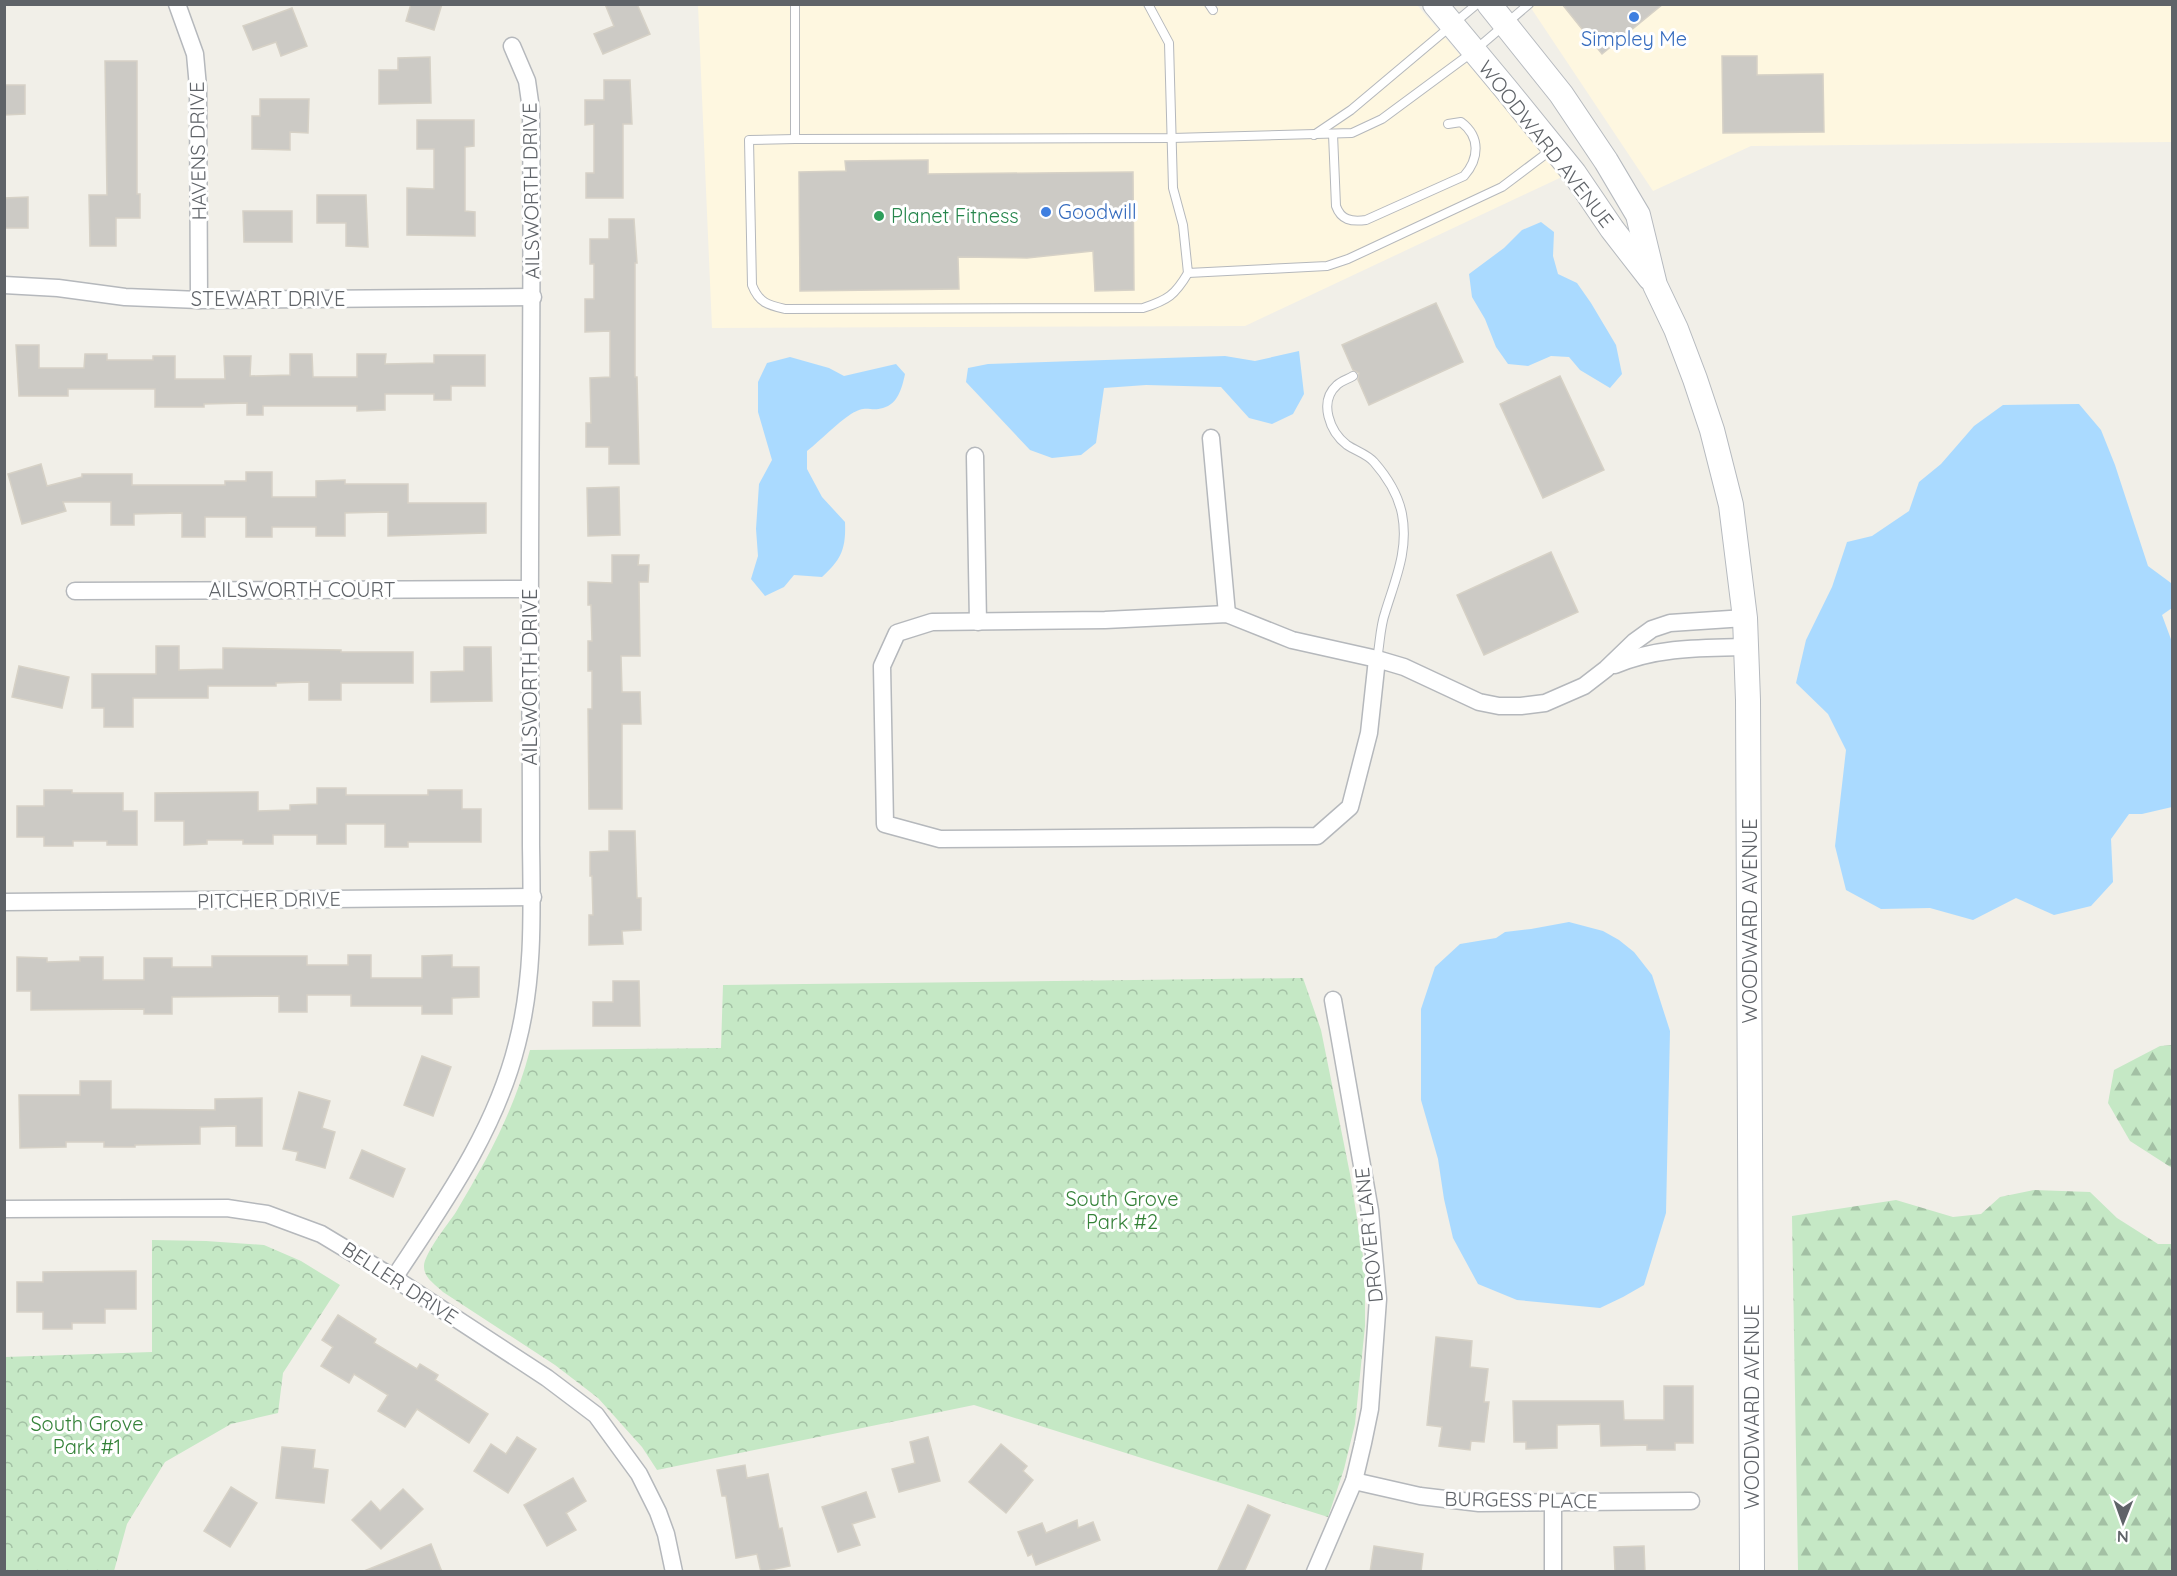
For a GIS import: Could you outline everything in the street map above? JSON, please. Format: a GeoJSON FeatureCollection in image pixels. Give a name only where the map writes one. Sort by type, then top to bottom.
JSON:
{"type":"FeatureCollection","features":[{"type":"Feature","properties":{"kind":"main road","name":"WOODWARD AVENUE"},"geometry":{"type":"LineString","coordinates":[[1435,4],[1574,173],[1612,229],[1655,285]]}},
{"type":"Feature","properties":{"kind":"main road","name":"WOODWARD AVENUE"},"geometry":{"type":"LineString","coordinates":[[1489,4],[1561,94],[1606,161],[1638,215],[1655,285],[1676,329],[1712,430],[1731,505],[1747,647],[1752,1572]]}},
{"type":"Feature","properties":{"kind":"street","name":"HAVENS DRIVE"},"geometry":{"type":"LineString","coordinates":[[177,4],[195,54],[198,87],[199,300]]}},
{"type":"Feature","properties":{"kind":"street","name":"AILSWORTH DRIVE"},"geometry":{"type":"LineString","coordinates":[[394,1278],[477,1148],[505,1084],[517,1045],[525,1010],[530,971],[533,897],[530,590],[533,297],[531,109],[527,81],[512,46]]}},
{"type":"Feature","properties":{"kind":"street","name":"STEWART DRIVE"},"geometry":{"type":"LineString","coordinates":[[4,285],[58,288],[125,297],[199,300],[533,297]]}},
{"type":"Feature","properties":{"kind":"street"},"geometry":{"type":"LineString","coordinates":[[1211,438],[1227,614]]}},
{"type":"Feature","properties":{"kind":"street"},"geometry":{"type":"LineString","coordinates":[[975,456],[978,622]]}},
{"type":"Feature","properties":{"kind":"street","name":"AILSWORTH COURT"},"geometry":{"type":"LineString","coordinates":[[75,591],[530,590]]}},
{"type":"Feature","properties":{"kind":"street"},"geometry":{"type":"LineString","coordinates":[[1377,659],[1369,733],[1350,807],[1317,836],[940,839],[885,824],[882,666],[897,633],[932,622],[1105,620],[1227,614],[1292,640],[1377,659],[1432,678],[1479,702],[1499,706],[1521,706],[1545,703],[1584,686],[1652,629],[1670,623],[1745,618]]}},
{"type":"Feature","properties":{"kind":"street"},"geometry":{"type":"LineString","coordinates":[[1606,669],[1631,658],[1661,651],[1747,647]]}},
{"type":"Feature","properties":{"kind":"street","name":"PITCHER DRIVE"},"geometry":{"type":"LineString","coordinates":[[4,902],[533,897]]}},
{"type":"Feature","properties":{"kind":"street","name":"DROVER LANE"},"geometry":{"type":"LineString","coordinates":[[1315,1572],[1354,1481],[1370,1409],[1378,1299],[1370,1211],[1333,1000]]}},
{"type":"Feature","properties":{"kind":"street","name":"BELLER DRIVE"},"geometry":{"type":"LineString","coordinates":[[4,1209],[227,1208],[267,1214],[321,1234],[394,1278],[547,1378],[596,1416],[626,1455],[644,1484],[666,1534],[674,1572]]}},
{"type":"Feature","properties":{"kind":"street","name":"BURGESS PLACE"},"geometry":{"type":"LineString","coordinates":[[1354,1481],[1447,1500],[1479,1503],[1690,1501]]}},
{"type":"Feature","properties":{"kind":"street"},"geometry":{"type":"LineString","coordinates":[[1553,1503],[1554,1572]]}},
{"type":"Feature","properties":{"kind":"lane"},"geometry":{"type":"LineString","coordinates":[[795,4],[795,139]]}},
{"type":"Feature","properties":{"kind":"lane"},"geometry":{"type":"LineString","coordinates":[[1148,4],[1169,44],[1172,138],[1173,188],[1183,225],[1188,273],[1178,290],[1161,302],[1143,308],[785,309],[768,305],[756,296],[752,285],[749,140],[1172,138],[1352,133],[1382,119],[1474,51],[1529,4]]}},
{"type":"Feature","properties":{"kind":"lane"},"geometry":{"type":"LineString","coordinates":[[1313,135],[1351,110],[1477,4]]}},
{"type":"Feature","properties":{"kind":"lane"},"geometry":{"type":"LineString","coordinates":[[1333,134],[1336,206],[1339,215],[1357,222],[1464,176],[1472,167],[1476,140],[1469,128],[1461,122],[1448,124]]}},
{"type":"Feature","properties":{"kind":"lane"},"geometry":{"type":"LineString","coordinates":[[1188,273],[1327,266],[1348,259],[1502,187],[1554,148]]}},
{"type":"Feature","properties":{"kind":"lane"},"geometry":{"type":"LineString","coordinates":[[1353,376],[1336,386],[1331,394],[1326,407],[1332,428],[1346,444],[1372,459],[1393,485],[1402,515],[1404,553],[1384,615],[1377,659]]}},
{"type":"Feature","properties":{"kind":"shaded area"},"geometry":{"type":"Polygon","coordinates":[[[698,5],[1417,5],[1564,176],[1245,326],[712,328],[698,5]]]}},
{"type":"Feature","properties":{"kind":"shaded area"},"geometry":{"type":"Polygon","coordinates":[[[1529,5],[2172,5],[2172,142],[1751,146],[1653,191],[1529,5]]]}},
{"type":"Feature","properties":{"kind":"green space","name":"South Grove Park #2"},"geometry":{"type":"Polygon","coordinates":[[[1303,978],[1321,1030],[1350,1174],[1365,1269],[1365,1326],[1355,1424],[1344,1469],[1328,1517],[974,1405],[657,1470],[642,1447],[598,1398],[555,1365],[443,1292],[426,1275],[424,1267],[427,1255],[456,1212],[499,1134],[524,1072],[530,1050],[721,1048],[723,985],[1303,978]]]}},
{"type":"Feature","properties":{"kind":"green space"},"geometry":{"type":"Polygon","coordinates":[[[2172,1045],[2172,1168],[2130,1141],[2108,1103],[2114,1070],[2160,1046],[2172,1045]]]}},
{"type":"Feature","properties":{"kind":"green space"},"geometry":{"type":"Polygon","coordinates":[[[2034,1190],[2090,1192],[2117,1218],[2158,1244],[2172,1244],[2172,1571],[1798,1571],[1792,1216],[1896,1200],[1953,1217],[1981,1214],[2000,1197],[2034,1190]]]}},
{"type":"Feature","properties":{"kind":"green space","name":"South Grove Park #1"},"geometry":{"type":"Polygon","coordinates":[[[152,1240],[264,1245],[301,1261],[340,1285],[283,1373],[278,1413],[231,1424],[165,1462],[127,1524],[114,1571],[5,1571],[5,1357],[152,1352],[152,1240]]]}},
{"type":"Feature","properties":{"kind":"water"},"geometry":{"type":"Polygon","coordinates":[[[1541,222],[1554,232],[1553,256],[1558,274],[1577,283],[1616,345],[1622,374],[1610,388],[1580,370],[1569,357],[1551,356],[1528,366],[1508,364],[1496,347],[1485,319],[1472,297],[1469,274],[1504,248],[1522,230],[1541,222]]]}},
{"type":"Feature","properties":{"kind":"water"},"geometry":{"type":"Polygon","coordinates":[[[1299,351],[1304,394],[1293,414],[1272,424],[1249,418],[1221,387],[1146,385],[1104,388],[1096,443],[1081,455],[1052,458],[1030,450],[966,382],[968,368],[988,364],[1225,356],[1255,361],[1299,351]]]}},
{"type":"Feature","properties":{"kind":"water"},"geometry":{"type":"Polygon","coordinates":[[[790,357],[829,368],[844,376],[896,364],[905,374],[901,390],[892,403],[883,408],[861,409],[851,414],[807,451],[807,469],[822,497],[845,522],[845,539],[838,559],[822,577],[794,575],[784,587],[765,596],[751,579],[758,556],[756,529],[759,484],[772,460],[758,412],[758,382],[767,363],[790,357]]]}},
{"type":"Feature","properties":{"kind":"water"},"geometry":{"type":"Polygon","coordinates":[[[2079,404],[2101,430],[2148,566],[2171,583],[2172,581],[2172,608],[2162,615],[2172,642],[2172,807],[2142,814],[2129,814],[2111,839],[2113,882],[2091,906],[2054,915],[2016,898],[1973,920],[1930,908],[1881,909],[1846,890],[1835,846],[1846,750],[1828,714],[1796,683],[1806,640],[1832,587],[1847,542],[1872,536],[1909,511],[1919,482],[1941,464],[1974,426],[2003,405],[2079,404]]]}},
{"type":"Feature","properties":{"kind":"water"},"geometry":{"type":"Polygon","coordinates":[[[1569,922],[1603,931],[1634,952],[1652,975],[1670,1031],[1666,1213],[1644,1285],[1600,1308],[1517,1300],[1478,1284],[1453,1238],[1438,1159],[1421,1100],[1421,1009],[1435,967],[1460,944],[1496,938],[1505,932],[1569,922]]]}},
{"type":"Feature","properties":{"kind":"building"},"geometry":{"type":"Polygon","coordinates":[[[411,4],[442,4],[434,30],[406,21],[411,4]]]}},
{"type":"Feature","properties":{"kind":"building"},"geometry":{"type":"Polygon","coordinates":[[[605,4],[637,4],[650,34],[603,54],[594,34],[614,26],[605,4]]]}},
{"type":"Feature","properties":{"kind":"building"},"geometry":{"type":"Polygon","coordinates":[[[1562,4],[1663,4],[1602,54],[1562,4]]]}},
{"type":"Feature","properties":{"kind":"building"},"geometry":{"type":"Polygon","coordinates":[[[292,8],[307,46],[281,56],[276,42],[253,50],[243,26],[292,8]]]}},
{"type":"Feature","properties":{"kind":"building"},"geometry":{"type":"Polygon","coordinates":[[[1722,56],[1757,56],[1757,75],[1823,74],[1824,132],[1723,133],[1722,56]]]}},
{"type":"Feature","properties":{"kind":"building"},"geometry":{"type":"Polygon","coordinates":[[[430,57],[431,103],[379,104],[379,70],[398,70],[398,58],[430,57]]]}},
{"type":"Feature","properties":{"kind":"building"},"geometry":{"type":"Polygon","coordinates":[[[105,61],[137,61],[137,194],[140,194],[140,218],[116,218],[116,246],[90,246],[89,195],[107,195],[105,61]]]}},
{"type":"Feature","properties":{"kind":"building"},"geometry":{"type":"Polygon","coordinates":[[[604,80],[630,80],[632,124],[623,124],[623,198],[586,198],[586,173],[594,173],[594,124],[585,125],[585,100],[604,100],[604,80]]]}},
{"type":"Feature","properties":{"kind":"building"},"geometry":{"type":"Polygon","coordinates":[[[4,85],[25,85],[25,114],[4,115],[4,85]]]}},
{"type":"Feature","properties":{"kind":"building"},"geometry":{"type":"Polygon","coordinates":[[[260,99],[309,99],[308,133],[290,132],[290,150],[252,149],[252,116],[260,116],[260,99]]]}},
{"type":"Feature","properties":{"kind":"building"},"geometry":{"type":"Polygon","coordinates":[[[417,120],[474,120],[474,146],[465,147],[465,211],[475,212],[475,236],[407,235],[407,188],[434,189],[434,149],[417,149],[417,120]]]}},
{"type":"Feature","properties":{"kind":"building"},"geometry":{"type":"Polygon","coordinates":[[[928,160],[928,174],[1133,172],[1134,290],[1095,291],[1093,251],[1027,258],[958,257],[959,289],[800,291],[799,172],[846,171],[845,161],[928,160]]]}},
{"type":"Feature","properties":{"kind":"building"},"geometry":{"type":"Polygon","coordinates":[[[317,195],[366,195],[368,247],[346,246],[346,223],[317,223],[317,195]]]}},
{"type":"Feature","properties":{"kind":"building"},"geometry":{"type":"Polygon","coordinates":[[[28,197],[28,228],[4,228],[4,198],[28,197]]]}},
{"type":"Feature","properties":{"kind":"building"},"geometry":{"type":"Polygon","coordinates":[[[243,211],[292,211],[292,242],[244,242],[243,211]]]}},
{"type":"Feature","properties":{"kind":"building"},"geometry":{"type":"Polygon","coordinates":[[[609,219],[634,219],[637,263],[635,263],[635,377],[637,377],[639,464],[609,464],[609,447],[586,447],[586,423],[591,423],[590,378],[610,377],[610,331],[585,332],[585,299],[594,299],[594,264],[590,264],[590,239],[609,239],[609,219]]]}},
{"type":"Feature","properties":{"kind":"building"},"geometry":{"type":"Polygon","coordinates":[[[1436,303],[1463,362],[1369,405],[1358,380],[1359,373],[1353,370],[1342,345],[1436,303]]]}},
{"type":"Feature","properties":{"kind":"building"},"geometry":{"type":"Polygon","coordinates":[[[16,345],[39,345],[39,368],[84,368],[85,354],[107,354],[107,360],[153,360],[153,356],[175,356],[175,379],[225,379],[224,356],[251,356],[250,376],[290,375],[290,354],[312,354],[313,377],[357,377],[357,354],[386,354],[385,364],[434,363],[434,355],[485,355],[485,386],[451,386],[451,400],[434,400],[434,394],[385,394],[385,410],[357,411],[357,406],[263,406],[263,415],[247,415],[247,403],[204,404],[204,407],[155,407],[155,389],[68,389],[68,396],[19,396],[16,345]]]}},
{"type":"Feature","properties":{"kind":"building"},"geometry":{"type":"Polygon","coordinates":[[[1560,376],[1604,470],[1543,498],[1500,404],[1560,376]]]}},
{"type":"Feature","properties":{"kind":"building"},"geometry":{"type":"Polygon","coordinates":[[[41,464],[47,486],[82,477],[82,474],[132,474],[132,485],[225,485],[225,481],[246,481],[246,472],[272,472],[272,497],[316,497],[316,481],[345,480],[345,484],[408,484],[408,503],[486,503],[486,533],[388,536],[388,512],[345,513],[345,536],[316,536],[316,527],[272,527],[272,537],[246,537],[246,517],[205,517],[205,537],[182,537],[182,513],[134,514],[134,525],[111,525],[111,502],[63,502],[66,511],[22,524],[8,474],[41,464]]]}},
{"type":"Feature","properties":{"kind":"building"},"geometry":{"type":"Polygon","coordinates":[[[619,487],[620,535],[588,536],[587,488],[619,487]]]}},
{"type":"Feature","properties":{"kind":"building"},"geometry":{"type":"Polygon","coordinates":[[[1551,552],[1578,612],[1484,655],[1457,595],[1551,552]]]}},
{"type":"Feature","properties":{"kind":"building"},"geometry":{"type":"Polygon","coordinates":[[[612,555],[639,555],[638,565],[649,565],[648,582],[639,582],[640,656],[621,656],[622,692],[640,692],[641,724],[622,724],[622,809],[589,809],[588,709],[592,709],[592,671],[588,671],[588,641],[592,641],[588,582],[612,583],[612,555]]]}},
{"type":"Feature","properties":{"kind":"building"},"geometry":{"type":"Polygon","coordinates":[[[156,646],[179,646],[179,670],[223,669],[223,648],[413,652],[413,683],[341,683],[341,700],[309,700],[309,682],[276,683],[276,686],[208,686],[208,698],[133,698],[133,727],[104,727],[104,708],[92,708],[92,674],[156,674],[156,646]]]}},
{"type":"Feature","properties":{"kind":"building"},"geometry":{"type":"Polygon","coordinates":[[[464,647],[491,647],[492,701],[431,702],[431,672],[464,671],[464,647]]]}},
{"type":"Feature","properties":{"kind":"building"},"geometry":{"type":"Polygon","coordinates":[[[19,666],[69,677],[62,708],[12,697],[19,666]]]}},
{"type":"Feature","properties":{"kind":"building"},"geometry":{"type":"Polygon","coordinates":[[[317,788],[346,788],[346,795],[428,795],[428,790],[462,790],[462,809],[481,809],[481,842],[408,842],[408,847],[385,847],[385,824],[346,824],[346,844],[317,844],[317,835],[273,835],[273,844],[243,844],[243,840],[207,840],[207,844],[184,845],[184,821],[155,821],[155,793],[258,792],[258,811],[290,810],[290,805],[317,804],[317,788]]]}},
{"type":"Feature","properties":{"kind":"building"},"geometry":{"type":"Polygon","coordinates":[[[44,790],[72,790],[72,793],[123,793],[123,811],[137,811],[137,845],[107,845],[107,841],[73,841],[73,846],[44,846],[44,837],[17,837],[17,806],[44,806],[44,790]]]}},
{"type":"Feature","properties":{"kind":"building"},"geometry":{"type":"Polygon","coordinates":[[[609,831],[635,831],[637,898],[641,898],[641,930],[622,931],[623,944],[589,945],[589,915],[593,915],[590,852],[609,851],[609,831]]]}},
{"type":"Feature","properties":{"kind":"building"},"geometry":{"type":"Polygon","coordinates":[[[348,955],[371,955],[371,978],[422,978],[422,956],[452,955],[452,967],[479,967],[479,997],[452,998],[452,1014],[422,1014],[422,1006],[351,1006],[351,995],[307,995],[307,1012],[279,1012],[279,996],[172,997],[172,1014],[144,1014],[144,1009],[31,1010],[31,991],[17,991],[17,957],[47,958],[47,962],[80,961],[80,957],[103,957],[103,980],[144,980],[144,958],[172,958],[172,967],[212,967],[212,956],[307,956],[307,965],[348,965],[348,955]]]}},
{"type":"Feature","properties":{"kind":"building"},"geometry":{"type":"Polygon","coordinates":[[[613,981],[639,981],[640,1026],[593,1026],[593,1002],[613,1002],[613,981]]]}},
{"type":"Feature","properties":{"kind":"building"},"geometry":{"type":"Polygon","coordinates":[[[422,1056],[451,1067],[433,1116],[404,1105],[422,1056]]]}},
{"type":"Feature","properties":{"kind":"building"},"geometry":{"type":"Polygon","coordinates":[[[80,1081],[111,1081],[111,1109],[215,1110],[215,1099],[262,1098],[262,1146],[236,1146],[236,1126],[200,1127],[200,1144],[104,1147],[104,1142],[66,1142],[66,1147],[20,1148],[19,1095],[80,1095],[80,1081]]]}},
{"type":"Feature","properties":{"kind":"building"},"geometry":{"type":"Polygon","coordinates":[[[299,1092],[330,1101],[322,1128],[335,1132],[325,1168],[296,1160],[298,1152],[283,1149],[299,1092]]]}},
{"type":"Feature","properties":{"kind":"building"},"geometry":{"type":"Polygon","coordinates":[[[362,1150],[405,1169],[393,1197],[350,1178],[362,1150]]]}},
{"type":"Feature","properties":{"kind":"building"},"geometry":{"type":"Polygon","coordinates":[[[136,1271],[136,1309],[105,1309],[105,1323],[72,1323],[72,1329],[43,1329],[43,1312],[17,1312],[17,1282],[43,1282],[43,1272],[136,1271]]]}},
{"type":"Feature","properties":{"kind":"building"},"geometry":{"type":"Polygon","coordinates":[[[338,1315],[376,1339],[374,1343],[417,1369],[420,1364],[438,1375],[435,1380],[488,1414],[469,1443],[417,1409],[405,1427],[378,1411],[388,1395],[354,1374],[349,1383],[321,1366],[333,1347],[322,1340],[338,1315]]]}},
{"type":"Feature","properties":{"kind":"building"},"geometry":{"type":"Polygon","coordinates":[[[1436,1337],[1472,1341],[1470,1367],[1488,1369],[1484,1402],[1489,1402],[1484,1442],[1471,1441],[1470,1450],[1439,1446],[1442,1427],[1427,1425],[1436,1337]]]}},
{"type":"Feature","properties":{"kind":"building"},"geometry":{"type":"Polygon","coordinates":[[[1664,1386],[1693,1386],[1693,1443],[1675,1443],[1675,1450],[1647,1450],[1647,1445],[1601,1446],[1600,1424],[1557,1425],[1557,1448],[1526,1449],[1526,1442],[1514,1442],[1513,1401],[1623,1401],[1624,1420],[1664,1420],[1664,1386]]]}},
{"type":"Feature","properties":{"kind":"building"},"geometry":{"type":"Polygon","coordinates":[[[517,1437],[536,1449],[508,1493],[474,1471],[491,1444],[506,1454],[517,1437]]]}},
{"type":"Feature","properties":{"kind":"building"},"geometry":{"type":"Polygon","coordinates":[[[928,1437],[940,1481],[899,1492],[892,1469],[915,1463],[910,1442],[928,1437]]]}},
{"type":"Feature","properties":{"kind":"building"},"geometry":{"type":"Polygon","coordinates":[[[1001,1444],[1027,1466],[1023,1471],[1033,1480],[1006,1513],[969,1482],[1001,1444]]]}},
{"type":"Feature","properties":{"kind":"building"},"geometry":{"type":"Polygon","coordinates":[[[282,1447],[315,1450],[313,1468],[328,1470],[324,1503],[276,1498],[282,1447]]]}},
{"type":"Feature","properties":{"kind":"building"},"geometry":{"type":"Polygon","coordinates":[[[745,1465],[747,1478],[768,1474],[779,1529],[782,1528],[790,1566],[761,1572],[757,1554],[736,1558],[726,1496],[722,1496],[717,1470],[745,1465]]]}},
{"type":"Feature","properties":{"kind":"building"},"geometry":{"type":"Polygon","coordinates":[[[573,1478],[586,1501],[566,1513],[576,1530],[547,1546],[524,1505],[573,1478]]]}},
{"type":"Feature","properties":{"kind":"building"},"geometry":{"type":"Polygon","coordinates":[[[231,1487],[257,1503],[230,1547],[204,1531],[231,1487]]]}},
{"type":"Feature","properties":{"kind":"building"},"geometry":{"type":"Polygon","coordinates":[[[403,1489],[423,1509],[381,1549],[352,1520],[371,1501],[380,1511],[403,1489]]]}},
{"type":"Feature","properties":{"kind":"building"},"geometry":{"type":"Polygon","coordinates":[[[866,1492],[875,1517],[852,1524],[860,1545],[838,1552],[822,1507],[866,1492]]]}},
{"type":"Feature","properties":{"kind":"building"},"geometry":{"type":"Polygon","coordinates":[[[1248,1505],[1270,1515],[1244,1572],[1217,1572],[1248,1505]]]}},
{"type":"Feature","properties":{"kind":"building"},"geometry":{"type":"Polygon","coordinates":[[[1077,1520],[1078,1528],[1093,1522],[1100,1540],[1036,1565],[1032,1554],[1028,1556],[1018,1532],[1042,1523],[1046,1533],[1077,1520]]]}},
{"type":"Feature","properties":{"kind":"building"},"geometry":{"type":"Polygon","coordinates":[[[431,1544],[442,1572],[364,1572],[364,1571],[431,1544]]]}},
{"type":"Feature","properties":{"kind":"building"},"geometry":{"type":"Polygon","coordinates":[[[1374,1546],[1423,1554],[1421,1572],[1370,1572],[1374,1546]]]}},
{"type":"Feature","properties":{"kind":"building"},"geometry":{"type":"Polygon","coordinates":[[[1644,1546],[1645,1572],[1615,1572],[1614,1547],[1644,1546]]]}},
{"type":"Feature","properties":{"kind":"place","name":"Simpley Me"},"geometry":{"type":"Point","coordinates":[1634,17]}},
{"type":"Feature","properties":{"kind":"place","name":"Goodwill"},"geometry":{"type":"Point","coordinates":[1046,212]}},
{"type":"Feature","properties":{"kind":"place","name":"Planet Fitness"},"geometry":{"type":"Point","coordinates":[879,216]}}]}
